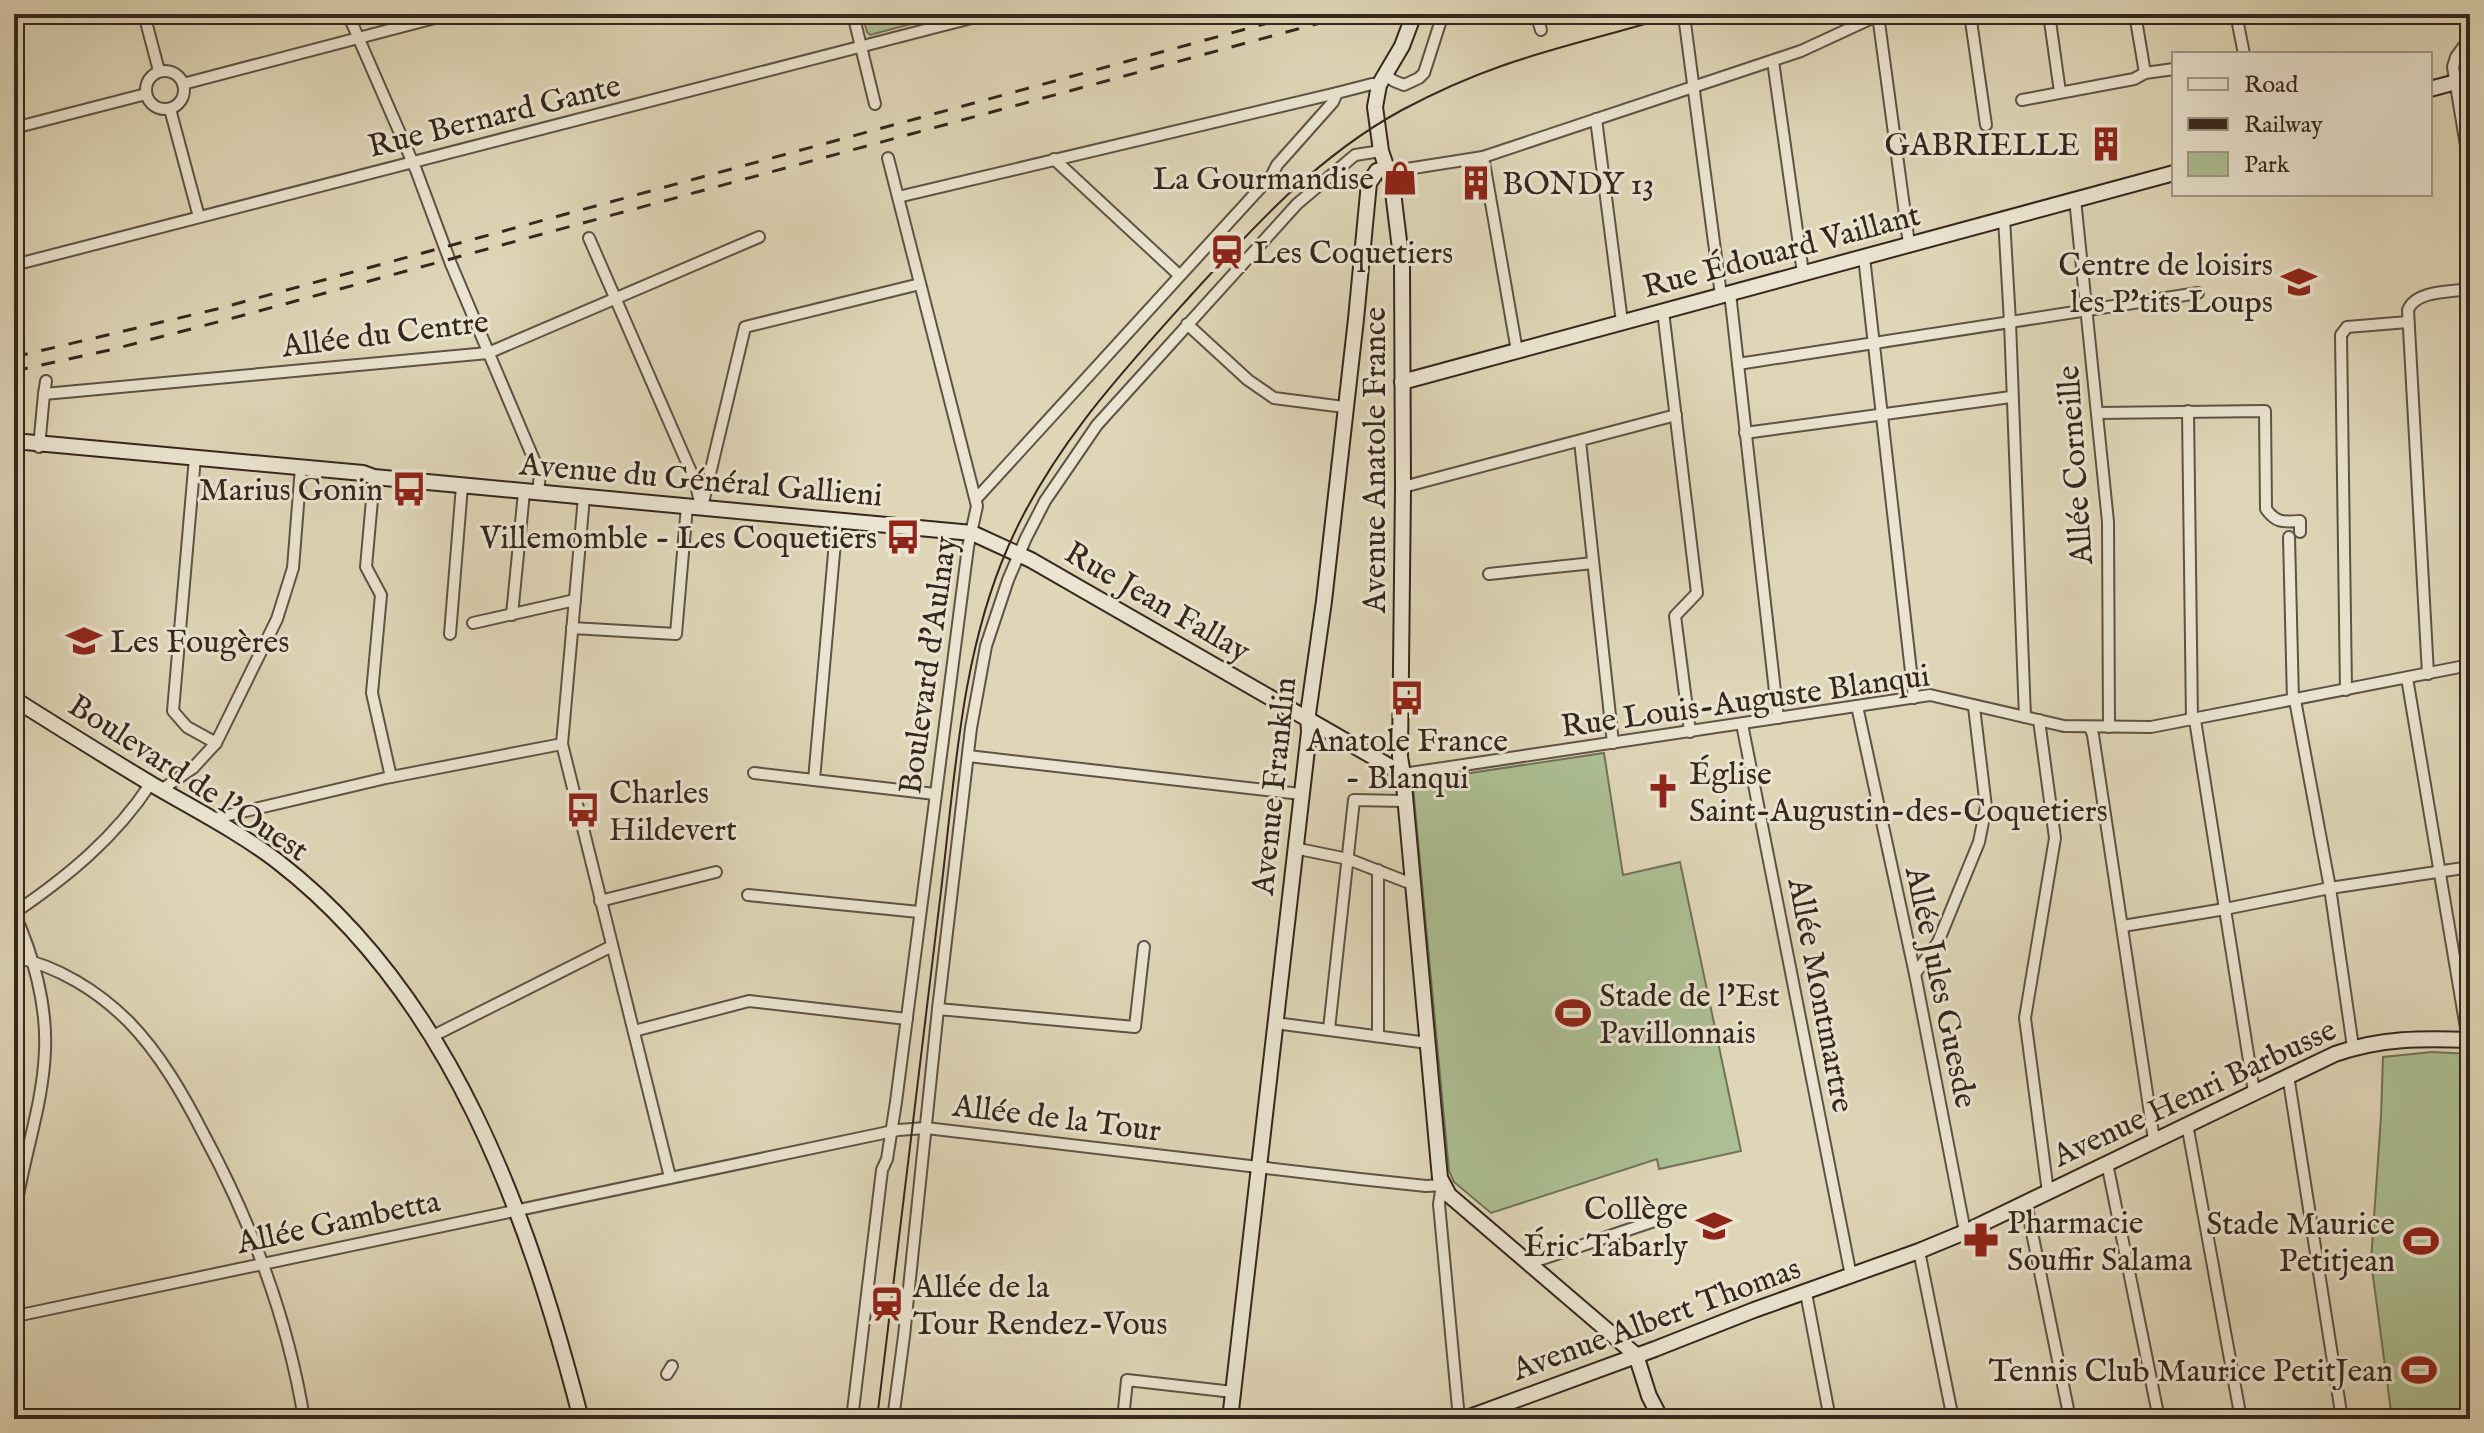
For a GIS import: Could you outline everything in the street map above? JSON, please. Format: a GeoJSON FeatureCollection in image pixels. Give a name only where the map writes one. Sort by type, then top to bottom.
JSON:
{"type":"FeatureCollection","features":[{"type":"Feature","properties":{"kind":"street"},"geometry":{"type":"LineString","coordinates":[[144,14],[159,71]]}},
{"type":"Feature","properties":{"kind":"street"},"geometry":{"type":"LineString","coordinates":[[348,14],[540,474],[531,492],[512,615]]}},
{"type":"Feature","properties":{"kind":"street"},"geometry":{"type":"LineString","coordinates":[[183,84],[450,14]]}},
{"type":"Feature","properties":{"kind":"street"},"geometry":{"type":"LineString","coordinates":[[853,14],[875,104]]}},
{"type":"Feature","properties":{"kind":"street","name":"Rue Bernard Gante"},"geometry":{"type":"LineString","coordinates":[[14,265],[987,14]]}},
{"type":"Feature","properties":{"kind":"street","name":"Avenue Anatole France"},"geometry":{"type":"LineString","coordinates":[[1414,14],[1409,32],[1382,80],[1375,107],[1381,151],[1392,184],[1402,265],[1400,757],[1442,1185]]}},
{"type":"Feature","properties":{"kind":"street"},"geometry":{"type":"LineString","coordinates":[[898,197],[1382,80],[1404,85],[1424,73],[1445,14]]}},
{"type":"Feature","properties":{"kind":"street"},"geometry":{"type":"LineString","coordinates":[[1536,14],[1541,30]]}},
{"type":"Feature","properties":{"kind":"street"},"geometry":{"type":"LineString","coordinates":[[1970,14],[1986,125]]}},
{"type":"Feature","properties":{"kind":"street"},"geometry":{"type":"LineString","coordinates":[[2049,14],[2060,92]]}},
{"type":"Feature","properties":{"kind":"street"},"geometry":{"type":"LineString","coordinates":[[2135,14],[2145,73]]}},
{"type":"Feature","properties":{"kind":"street"},"geometry":{"type":"LineString","coordinates":[[2236,14],[2244,52]]}},
{"type":"Feature","properties":{"kind":"street"},"geometry":{"type":"LineString","coordinates":[[1385,168],[1394,171],[1483,157],[1801,51],[1880,15],[1909,244]]}},
{"type":"Feature","properties":{"kind":"street"},"geometry":{"type":"LineString","coordinates":[[1685,23],[1738,364],[1778,718]]}},
{"type":"Feature","properties":{"kind":"street"},"geometry":{"type":"LineString","coordinates":[[2470,38],[2456,57],[2453,67],[2463,82],[2470,170]]}},
{"type":"Feature","properties":{"kind":"street"},"geometry":{"type":"LineString","coordinates":[[1773,61],[1803,273]]}},
{"type":"Feature","properties":{"kind":"street"},"geometry":{"type":"LineString","coordinates":[[2022,100],[2172,69]]}},
{"type":"Feature","properties":{"kind":"street"},"geometry":{"type":"LineString","coordinates":[[159,71],[171,71],[183,84],[180,102],[170,109],[152,105],[146,94],[149,78],[159,71]]}},
{"type":"Feature","properties":{"kind":"street"},"geometry":{"type":"LineString","coordinates":[[2432,89],[2463,82]]}},
{"type":"Feature","properties":{"kind":"street","name":"Boulevard d'Aulnay"},"geometry":{"type":"LineString","coordinates":[[852,1419],[882,1170],[892,1132],[976,499],[1272,175],[1277,165],[1333,102],[1337,93]]}},
{"type":"Feature","properties":{"kind":"street"},"geometry":{"type":"LineString","coordinates":[[14,128],[146,94]]}},
{"type":"Feature","properties":{"kind":"street"},"geometry":{"type":"LineString","coordinates":[[170,109],[199,217]]}},
{"type":"Feature","properties":{"kind":"street"},"geometry":{"type":"LineString","coordinates":[[1596,119],[1622,322]]}},
{"type":"Feature","properties":{"kind":"street","name":"Boulevard d'Aulnay"},"geometry":{"type":"LineString","coordinates":[[893,1419],[968,756],[986,646],[1019,554],[1045,501],[1097,425],[1187,324],[1297,204],[1355,155],[1381,151]]}},
{"type":"Feature","properties":{"kind":"street"},"geometry":{"type":"LineString","coordinates":[[1483,157],[1517,351]]}},
{"type":"Feature","properties":{"kind":"street"},"geometry":{"type":"LineString","coordinates":[[888,158],[976,499]]}},
{"type":"Feature","properties":{"kind":"street"},"geometry":{"type":"LineString","coordinates":[[1054,159],[1179,275]]}},
{"type":"Feature","properties":{"kind":"street","name":"Avenue Franklin"},"geometry":{"type":"LineString","coordinates":[[1230,1419],[1369,183],[1377,171],[1385,168]]}},
{"type":"Feature","properties":{"kind":"street","name":"Rue Édouard Vaillant"},"geometry":{"type":"LineString","coordinates":[[1402,382],[2172,174]]}},
{"type":"Feature","properties":{"kind":"street","name":"Allée Corneille"},"geometry":{"type":"LineString","coordinates":[[2075,199],[2108,522],[2109,727]]}},
{"type":"Feature","properties":{"kind":"street"},"geometry":{"type":"LineString","coordinates":[[2004,219],[2025,717]]}},
{"type":"Feature","properties":{"kind":"street","name":"Allée du Centre"},"geometry":{"type":"LineString","coordinates":[[44,394],[488,353],[759,237]]}},
{"type":"Feature","properties":{"kind":"street"},"geometry":{"type":"LineString","coordinates":[[572,628],[676,634],[694,507],[695,481],[589,238]]}},
{"type":"Feature","properties":{"kind":"street"},"geometry":{"type":"LineString","coordinates":[[1864,257],[1914,698]]}},
{"type":"Feature","properties":{"kind":"street"},"geometry":{"type":"LineString","coordinates":[[694,507],[745,327],[920,284]]}},
{"type":"Feature","properties":{"kind":"street"},"geometry":{"type":"LineString","coordinates":[[2428,674],[2408,322],[2411,303],[2420,297],[2470,289]]}},
{"type":"Feature","properties":{"kind":"street"},"geometry":{"type":"LineString","coordinates":[[1738,364],[2198,293]]}},
{"type":"Feature","properties":{"kind":"street"},"geometry":{"type":"LineString","coordinates":[[1663,311],[1697,593],[1675,616],[1690,732]]}},
{"type":"Feature","properties":{"kind":"street"},"geometry":{"type":"LineString","coordinates":[[2346,690],[2341,335],[2347,327],[2408,322]]}},
{"type":"Feature","properties":{"kind":"street"},"geometry":{"type":"LineString","coordinates":[[1187,324],[1248,380],[1274,398],[1344,407]]}},
{"type":"Feature","properties":{"kind":"street"},"geometry":{"type":"LineString","coordinates":[[39,446],[46,381]]}},
{"type":"Feature","properties":{"kind":"street"},"geometry":{"type":"LineString","coordinates":[[1745,433],[2011,397]]}},
{"type":"Feature","properties":{"kind":"street"},"geometry":{"type":"LineString","coordinates":[[2188,411],[2193,720],[2254,1092]]}},
{"type":"Feature","properties":{"kind":"street"},"geometry":{"type":"LineString","coordinates":[[2097,413],[2265,411],[2266,509],[2274,520],[2300,521],[2295,535],[2294,700],[2330,888],[2353,1047]]}},
{"type":"Feature","properties":{"kind":"street"},"geometry":{"type":"LineString","coordinates":[[1403,487],[1676,415]]}},
{"type":"Feature","properties":{"kind":"street"},"geometry":{"type":"LineString","coordinates":[[1580,441],[1613,743]]}},
{"type":"Feature","properties":{"kind":"street","name":"Avenue du Général Gallieni"},"geometry":{"type":"LineString","coordinates":[[14,444],[301,471],[359,480],[374,477],[972,533],[1019,554]]}},
{"type":"Feature","properties":{"kind":"street"},"geometry":{"type":"LineString","coordinates":[[195,460],[173,711],[187,727],[216,743]]}},
{"type":"Feature","properties":{"kind":"street"},"geometry":{"type":"LineString","coordinates":[[14,1220],[19,1182],[38,1103],[45,1049],[42,1003],[32,961],[14,913],[59,882],[101,845],[156,786],[193,768],[216,743],[277,619],[286,594],[293,568],[301,471]]}},
{"type":"Feature","properties":{"kind":"street"},"geometry":{"type":"LineString","coordinates":[[374,477],[366,567],[381,595],[372,693],[391,777]]}},
{"type":"Feature","properties":{"kind":"street"},"geometry":{"type":"LineString","coordinates":[[450,634],[462,486]]}},
{"type":"Feature","properties":{"kind":"street"},"geometry":{"type":"LineString","coordinates":[[584,497],[562,744],[670,1177]]}},
{"type":"Feature","properties":{"kind":"street"},"geometry":{"type":"LineString","coordinates":[[814,780],[837,519]]}},
{"type":"Feature","properties":{"kind":"street","name":"Rue Jean Fallay"},"geometry":{"type":"LineString","coordinates":[[1019,554],[1403,774]]}},
{"type":"Feature","properties":{"kind":"street"},"geometry":{"type":"LineString","coordinates":[[1489,574],[1593,563]]}},
{"type":"Feature","properties":{"kind":"street"},"geometry":{"type":"LineString","coordinates":[[473,623],[575,600]]}},
{"type":"Feature","properties":{"kind":"street","name":"Rue Louis-Auguste Blanqui"},"geometry":{"type":"LineString","coordinates":[[1403,774],[1930,695],[2064,726],[2151,727],[2470,665]]}},
{"type":"Feature","properties":{"kind":"street"},"geometry":{"type":"LineString","coordinates":[[2407,678],[2469,1040]]}},
{"type":"Feature","properties":{"kind":"street","name":"Boulevard de l'Ouest"},"geometry":{"type":"LineString","coordinates":[[14,699],[275,860],[320,898],[359,938],[433,1036],[470,1107],[516,1210],[558,1334],[581,1419]]}},
{"type":"Feature","properties":{"kind":"street","name":"Allée Jules Guesde"},"geometry":{"type":"LineString","coordinates":[[1857,706],[1915,974],[1965,1232]]}},
{"type":"Feature","properties":{"kind":"street"},"geometry":{"type":"LineString","coordinates":[[1915,974],[1938,942],[1979,842],[1986,807],[1974,707]]}},
{"type":"Feature","properties":{"kind":"street"},"geometry":{"type":"LineString","coordinates":[[2039,720],[2055,838],[2025,1018],[2048,1192]]}},
{"type":"Feature","properties":{"kind":"street","name":"Allée Montmartre"},"geometry":{"type":"LineString","coordinates":[[1742,724],[1851,1276]]}},
{"type":"Feature","properties":{"kind":"street"},"geometry":{"type":"LineString","coordinates":[[2090,727],[2154,1140]]}},
{"type":"Feature","properties":{"kind":"street"},"geometry":{"type":"LineString","coordinates":[[212,819],[391,777],[562,744]]}},
{"type":"Feature","properties":{"kind":"street"},"geometry":{"type":"LineString","coordinates":[[968,756],[1301,794]]}},
{"type":"Feature","properties":{"kind":"street"},"geometry":{"type":"LineString","coordinates":[[754,773],[935,794]]}},
{"type":"Feature","properties":{"kind":"street"},"geometry":{"type":"LineString","coordinates":[[1329,1029],[1354,800],[1404,801]]}},
{"type":"Feature","properties":{"kind":"street"},"geometry":{"type":"LineString","coordinates":[[1294,848],[1348,859],[1412,884]]}},
{"type":"Feature","properties":{"kind":"street"},"geometry":{"type":"LineString","coordinates":[[2123,926],[2330,888],[2470,867]]}},
{"type":"Feature","properties":{"kind":"street"},"geometry":{"type":"LineString","coordinates":[[1378,870],[1378,1036]]}},
{"type":"Feature","properties":{"kind":"street"},"geometry":{"type":"LineString","coordinates":[[600,901],[716,872]]}},
{"type":"Feature","properties":{"kind":"street"},"geometry":{"type":"LineString","coordinates":[[748,895],[919,912]]}},
{"type":"Feature","properties":{"kind":"street"},"geometry":{"type":"LineString","coordinates":[[433,1036],[612,946]]}},
{"type":"Feature","properties":{"kind":"street"},"geometry":{"type":"LineString","coordinates":[[938,1009],[1135,1027],[1144,947]]}},
{"type":"Feature","properties":{"kind":"street"},"geometry":{"type":"LineString","coordinates":[[14,957],[32,961],[81,983],[109,1004],[151,1048],[191,1110],[231,1187],[262,1262],[286,1336],[304,1419]]}},
{"type":"Feature","properties":{"kind":"street"},"geometry":{"type":"LineString","coordinates":[[634,1031],[749,1001],[907,1019]]}},
{"type":"Feature","properties":{"kind":"street"},"geometry":{"type":"LineString","coordinates":[[1275,1023],[1428,1043]]}},
{"type":"Feature","properties":{"kind":"street","name":"Avenue Henri Barbusse"},"geometry":{"type":"LineString","coordinates":[[1919,1251],[2353,1047],[2401,1039],[2469,1040]]}},
{"type":"Feature","properties":{"kind":"street"},"geometry":{"type":"LineString","coordinates":[[2288,1075],[2342,1419]]}},
{"type":"Feature","properties":{"kind":"street"},"geometry":{"type":"LineString","coordinates":[[2187,1124],[2241,1419]]}},
{"type":"Feature","properties":{"kind":"street","name":"Allée de la Tour"},"geometry":{"type":"LineString","coordinates":[[670,1177],[892,1132],[926,1128],[1387,1182],[1442,1185]]}},
{"type":"Feature","properties":{"kind":"street"},"geometry":{"type":"LineString","coordinates":[[2107,1163],[2159,1419]]}},
{"type":"Feature","properties":{"kind":"street","name":"Allée Gambetta"},"geometry":{"type":"LineString","coordinates":[[15,1316],[670,1177]]}},
{"type":"Feature","properties":{"kind":"street"},"geometry":{"type":"LineString","coordinates":[[1442,1185],[1449,1195],[1636,1355],[1649,1396],[1661,1419]]}},
{"type":"Feature","properties":{"kind":"street"},"geometry":{"type":"LineString","coordinates":[[1442,1185],[1439,1204],[1470,1418]]}},
{"type":"Feature","properties":{"kind":"street"},"geometry":{"type":"LineString","coordinates":[[2026,1203],[2070,1419]]}},
{"type":"Feature","properties":{"kind":"street"},"geometry":{"type":"LineString","coordinates":[[1530,1263],[1669,1216]]}},
{"type":"Feature","properties":{"kind":"street"},"geometry":{"type":"LineString","coordinates":[[1919,1251],[1953,1419]]}},
{"type":"Feature","properties":{"kind":"street","name":"Avenue Albert Thomas"},"geometry":{"type":"LineString","coordinates":[[1470,1418],[1919,1251]]}},
{"type":"Feature","properties":{"kind":"street"},"geometry":{"type":"LineString","coordinates":[[1806,1293],[1830,1419]]}},
{"type":"Feature","properties":{"kind":"street"},"geometry":{"type":"LineString","coordinates":[[1123,1419],[1127,1380],[1233,1392]]}},
{"type":"Feature","properties":{"kind":"green space"},"geometry":{"type":"Polygon","coordinates":[[[862,14],[908,14],[911,24],[870,35],[862,14]]]}},
{"type":"Feature","properties":{"kind":"green space","name":"Stade de l'Est Pavillonnais"},"geometry":{"type":"Polygon","coordinates":[[[1604,753],[1623,875],[1680,862],[1741,1151],[1659,1169],[1657,1159],[1491,1213],[1454,1182],[1449,1171],[1413,787],[1416,781],[1604,753]]]}},
{"type":"Feature","properties":{"kind":"green space","name":"Stade Maurice Petitjean"},"geometry":{"type":"Polygon","coordinates":[[[2432,1052],[2470,1054],[2466,1419],[2392,1419],[2371,1261],[2383,1057],[2432,1052]]]}},
{"type":"Feature","properties":{"kind":"tram line"},"geometry":{"type":"LineString","coordinates":[[877,1419],[962,716],[992,588],[1025,511],[1090,412],[1140,352],[1265,217],[1343,148],[1402,110],[1472,77],[1535,55],[1679,14]]}},
{"type":"Feature","properties":{"kind":"railway"},"geometry":{"type":"LineString","coordinates":[[14,357],[217,309],[1301,14]]}},
{"type":"Feature","properties":{"kind":"railway"},"geometry":{"type":"LineString","coordinates":[[14,371],[233,318],[1353,14]]}},
{"type":"Feature","properties":{"kind":"place","name":"GABRIELLE"},"geometry":{"type":"Point","coordinates":[2106,144]}},
{"type":"Feature","properties":{"kind":"place","name":"La Gourmandise"},"geometry":{"type":"Point","coordinates":[1400,178]}},
{"type":"Feature","properties":{"kind":"place","name":"BONDY 13"},"geometry":{"type":"Point","coordinates":[1476,183]}},
{"type":"Feature","properties":{"kind":"place","name":"Les Coquetiers"},"geometry":{"type":"Point","coordinates":[1227,252]}},
{"type":"Feature","properties":{"kind":"place","name":"Centre de loisirs les P'tits Loups"},"geometry":{"type":"Point","coordinates":[2299,282]}},
{"type":"Feature","properties":{"kind":"place","name":"Marius Gonin"},"geometry":{"type":"Point","coordinates":[409,489]}},
{"type":"Feature","properties":{"kind":"place","name":"Villemomble - Les Coquetiers"},"geometry":{"type":"Point","coordinates":[903,537]}},
{"type":"Feature","properties":{"kind":"place","name":"Les Fougères"},"geometry":{"type":"Point","coordinates":[84,641]}},
{"type":"Feature","properties":{"kind":"place","name":"Anatole France - Blanqui"},"geometry":{"type":"Point","coordinates":[1407,698]}},
{"type":"Feature","properties":{"kind":"place","name":"Église Saint-Augustin-des-Coquetiers"},"geometry":{"type":"Point","coordinates":[1663,791]}},
{"type":"Feature","properties":{"kind":"place","name":"Charles Hildevert"},"geometry":{"type":"Point","coordinates":[583,810]}},
{"type":"Feature","properties":{"kind":"place","name":"Stade de l'Est Pavillonnais"},"geometry":{"type":"Point","coordinates":[1573,1013]}},
{"type":"Feature","properties":{"kind":"place","name":"Collège Éric Tabarly"},"geometry":{"type":"Point","coordinates":[1714,1226]}},
{"type":"Feature","properties":{"kind":"place","name":"Pharmacie Souffir Salama"},"geometry":{"type":"Point","coordinates":[1981,1240]}},
{"type":"Feature","properties":{"kind":"place","name":"Stade Maurice Petitjean"},"geometry":{"type":"Point","coordinates":[2421,1241]}},
{"type":"Feature","properties":{"kind":"place","name":"Allée de la Tour Rendez-Vous"},"geometry":{"type":"Point","coordinates":[887,1304]}},
{"type":"Feature","properties":{"kind":"place","name":"Tennis Club Maurice PetitJean"},"geometry":{"type":"Point","coordinates":[2419,1370]}}]}
